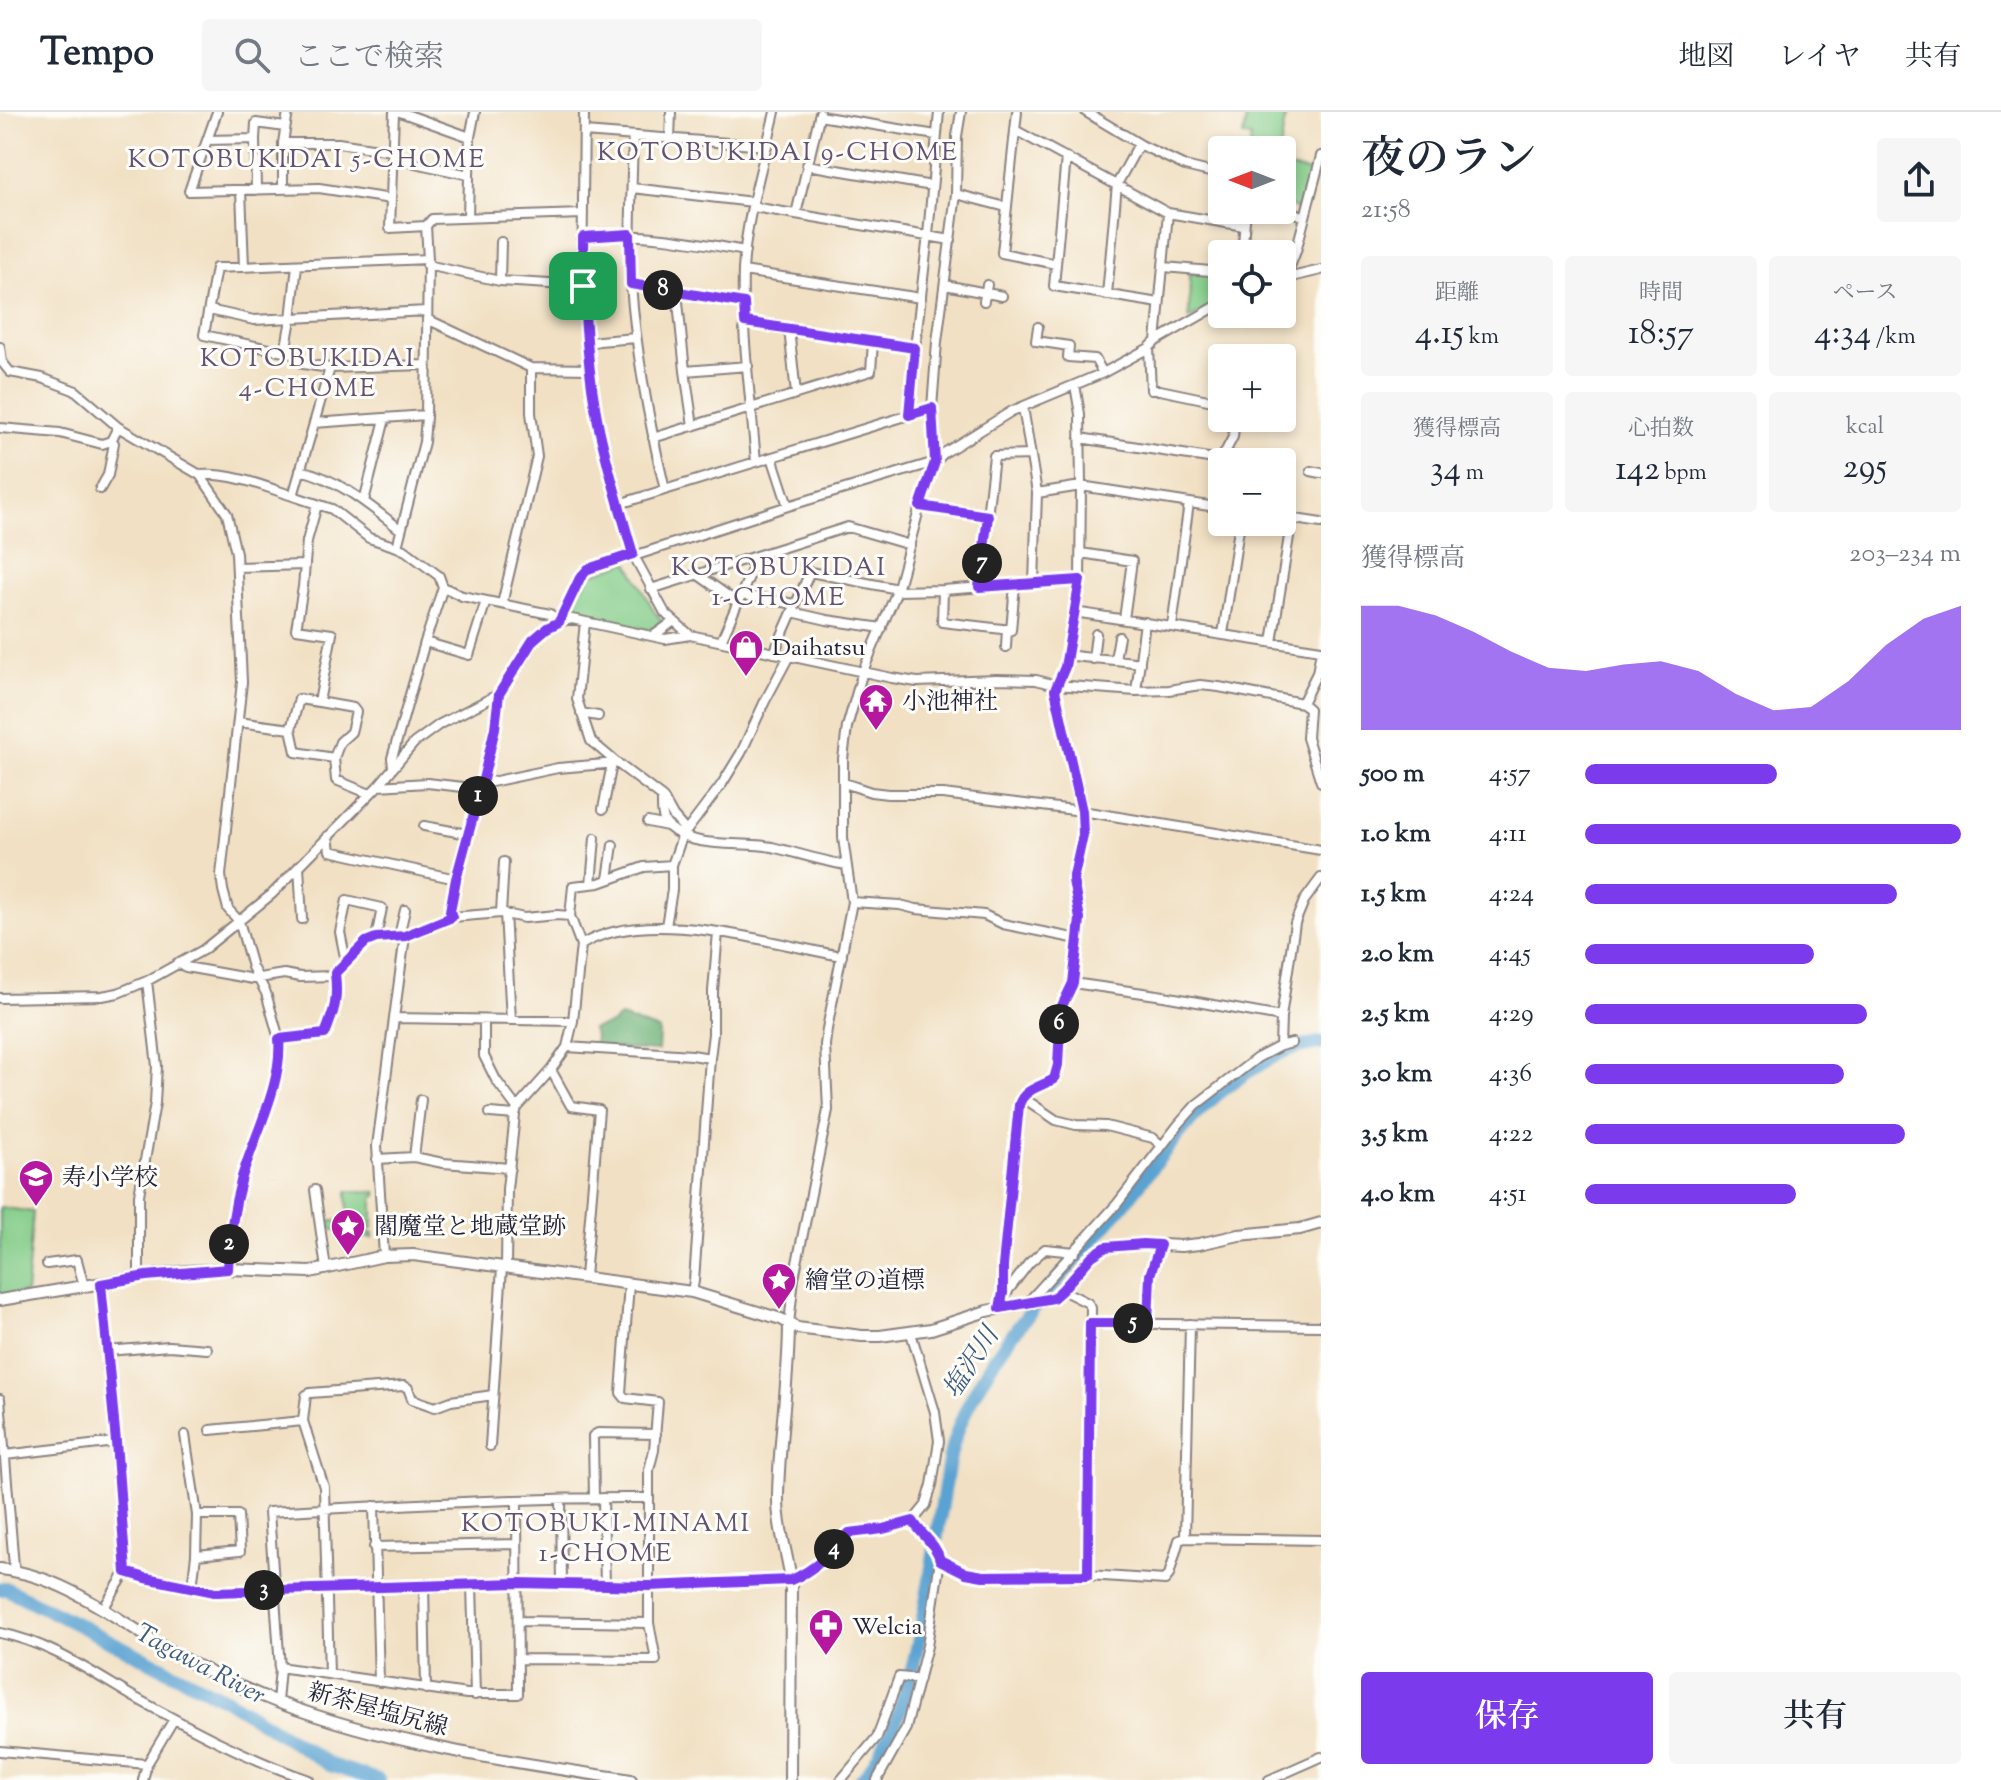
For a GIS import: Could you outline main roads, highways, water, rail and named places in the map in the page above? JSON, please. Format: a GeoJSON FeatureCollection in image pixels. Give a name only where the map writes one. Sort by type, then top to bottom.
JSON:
{"type":"FeatureCollection","features":[{"type":"Feature","properties":{"kind":"main road"},"geometry":{"type":"LineString","coordinates":[[0,1300],[139,1277],[228,1269],[295,1272],[326,1269],[384,1256],[413,1255],[692,1292],[781,1319],[797,1328],[862,1336],[911,1333],[1000,1308],[1048,1299],[1062,1290],[1097,1251],[1115,1245],[1181,1246],[1239,1235],[1300,1229],[1321,1223]]}},
{"type":"Feature","properties":{"kind":"main road"},"geometry":{"type":"LineString","coordinates":[[789,1324],[778,1495],[779,1522],[791,1580],[790,1780]]}},
{"type":"Feature","properties":{"kind":"main road","name":"新茶屋塩尻線"},"geometry":{"type":"LineString","coordinates":[[0,1569],[57,1584],[161,1645],[277,1702],[359,1729],[413,1742],[631,1780]]}},
{"type":"Feature","properties":{"kind":"waterway","name":"塩沢川"},"geometry":{"type":"LineString","coordinates":[[861,1780],[880,1754],[895,1723],[907,1686],[925,1607],[951,1450],[966,1410],[983,1378],[1025,1318],[1212,1099],[1272,1057],[1294,1048],[1321,1043]]}},
{"type":"Feature","properties":{"kind":"waterway","name":"Tagawa River"},"geometry":{"type":"LineString","coordinates":[[0,1589],[7,1589],[229,1701],[330,1765],[378,1780]]}},
{"type":"Feature","properties":{"kind":"place","name":"Daihatsu"},"geometry":{"type":"Point","coordinates":[746,678]}},
{"type":"Feature","properties":{"kind":"place","name":"小池神社"},"geometry":{"type":"Point","coordinates":[876,732]}},
{"type":"Feature","properties":{"kind":"place","name":"寿小学校"},"geometry":{"type":"Point","coordinates":[36,1208]}},
{"type":"Feature","properties":{"kind":"place","name":"閻魔堂と地蔵堂跡"},"geometry":{"type":"Point","coordinates":[348,1257]}},
{"type":"Feature","properties":{"kind":"place","name":"繪堂の道標"},"geometry":{"type":"Point","coordinates":[779,1311]}},
{"type":"Feature","properties":{"kind":"place","name":"Welcia"},"geometry":{"type":"Point","coordinates":[826,1657]}},
{"type":"Feature","properties":{"kind":"district","name":"KOTOBUKIDAI 9-CHOME"},"geometry":{"type":"Point","coordinates":[778,151]}},
{"type":"Feature","properties":{"kind":"district","name":"KOTOBUKIDAI 5-CHOME"},"geometry":{"type":"Point","coordinates":[307,158]}},
{"type":"Feature","properties":{"kind":"district","name":"KOTOBUKIDAI 4-CHOME"},"geometry":{"type":"Point","coordinates":[308,372]}},
{"type":"Feature","properties":{"kind":"district","name":"KOTOBUKIDAI 1-CHOME"},"geometry":{"type":"Point","coordinates":[779,581]}},
{"type":"Feature","properties":{"kind":"district","name":"KOTOBUKI-MINAMI 1-CHOME"},"geometry":{"type":"Point","coordinates":[606,1537]}}]}
